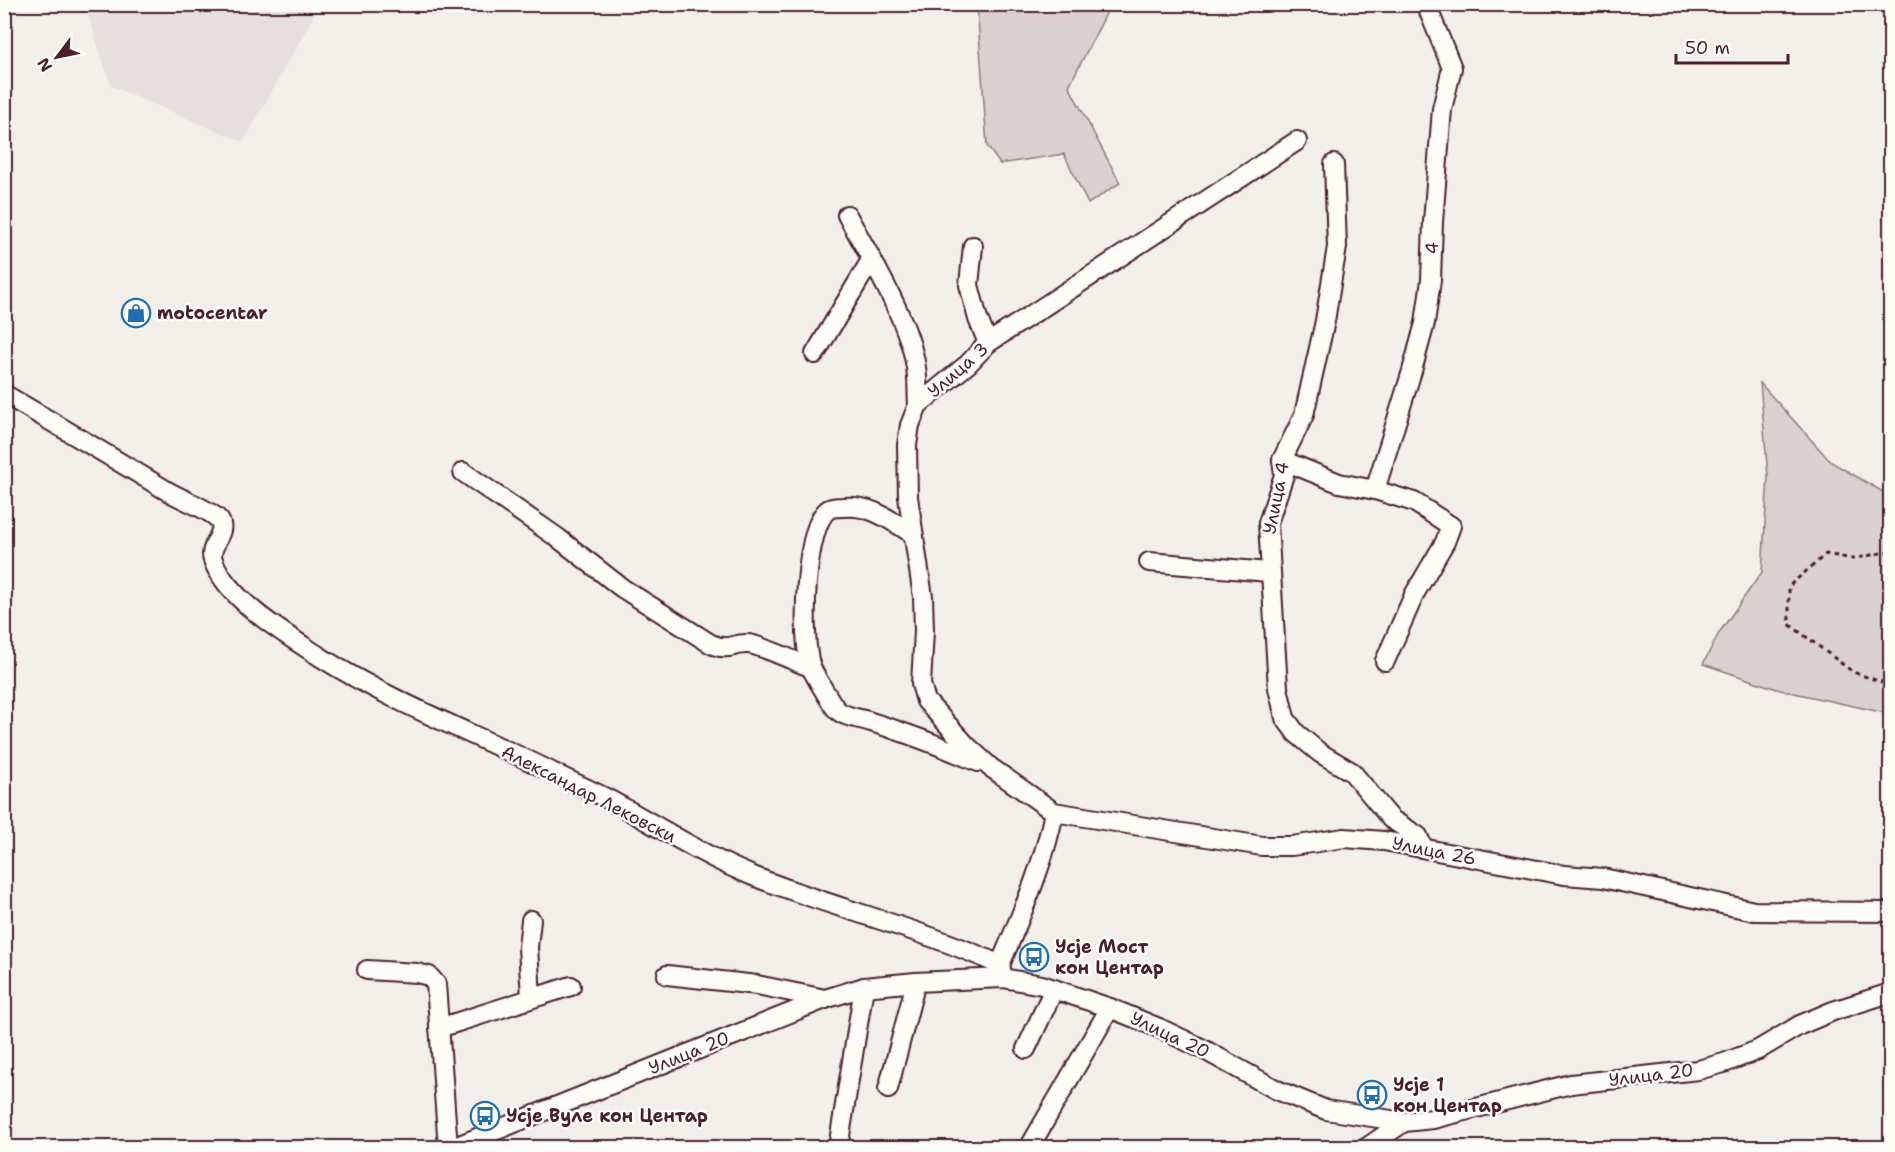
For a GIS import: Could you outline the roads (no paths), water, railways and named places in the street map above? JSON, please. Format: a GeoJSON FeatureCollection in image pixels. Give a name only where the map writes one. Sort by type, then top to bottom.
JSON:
{"type":"FeatureCollection","features":[{"type":"Feature","properties":{"kind":"street","name":"4"},"geometry":{"type":"LineString","coordinates":[[1375,490],[1425,323],[1431,280],[1441,120],[1452,68],[1426,4]]}},
{"type":"Feature","properties":{"kind":"street","name":"Улица 3"},"geometry":{"type":"LineString","coordinates":[[990,767],[968,747],[926,701],[921,684],[923,597],[908,497],[907,445],[910,425],[918,405],[968,364],[988,343],[1297,141]]}},
{"type":"Feature","properties":{"kind":"street","name":"Улица 4"},"geometry":{"type":"LineString","coordinates":[[1334,164],[1337,247],[1324,321],[1304,415],[1282,460],[1284,475],[1268,523],[1269,572],[1274,608],[1278,688],[1285,718],[1296,733],[1352,772],[1391,819],[1418,836],[1423,848]]}},
{"type":"Feature","properties":{"kind":"street"},"geometry":{"type":"LineString","coordinates":[[847,215],[910,340],[916,368],[918,405]]}},
{"type":"Feature","properties":{"kind":"street"},"geometry":{"type":"LineString","coordinates":[[973,246],[969,285],[978,319],[988,343]]}},
{"type":"Feature","properties":{"kind":"street"},"geometry":{"type":"LineString","coordinates":[[815,354],[871,260]]}},
{"type":"Feature","properties":{"kind":"street","name":"Александар Лековски"},"geometry":{"type":"LineString","coordinates":[[4,394],[178,497],[217,517],[222,524],[221,533],[211,550],[212,558],[219,570],[249,608],[326,660],[398,700],[578,784],[732,867],[801,894],[963,947],[1001,972]]}},
{"type":"Feature","properties":{"kind":"street"},"geometry":{"type":"LineString","coordinates":[[1282,460],[1339,483],[1375,490],[1414,502],[1451,526],[1445,542],[1415,593],[1385,661]]}},
{"type":"Feature","properties":{"kind":"street"},"geometry":{"type":"LineString","coordinates":[[463,472],[558,538],[622,588],[711,644],[729,649],[751,645],[810,667]]}},
{"type":"Feature","properties":{"kind":"street"},"geometry":{"type":"LineString","coordinates":[[913,534],[872,509],[854,506],[831,508],[823,514],[818,523],[809,562],[804,610],[810,667],[832,705],[842,714],[903,733],[990,767]]}},
{"type":"Feature","properties":{"kind":"street"},"geometry":{"type":"LineString","coordinates":[[1149,562],[1269,572]]}},
{"type":"Feature","properties":{"kind":"street","name":"Улица 26"},"geometry":{"type":"LineString","coordinates":[[990,767],[1054,812],[1262,846],[1292,846],[1344,838],[1384,841],[1469,859],[1564,875],[1603,878],[1754,911],[1890,912]]}},
{"type":"Feature","properties":{"kind":"street"},"geometry":{"type":"LineString","coordinates":[[1001,972],[1049,841],[1054,812]]}},
{"type":"Feature","properties":{"kind":"street"},"geometry":{"type":"LineString","coordinates":[[531,920],[528,947],[531,998]]}},
{"type":"Feature","properties":{"kind":"street"},"geometry":{"type":"LineString","coordinates":[[367,970],[417,973],[429,976],[436,984],[450,1148]]}},
{"type":"Feature","properties":{"kind":"street","name":"Улица 20"},"geometry":{"type":"LineString","coordinates":[[450,1148],[825,999],[864,987],[1001,972],[1110,1008],[1202,1048],[1278,1090],[1326,1110],[1404,1122],[1433,1119],[1571,1084],[1698,1070],[1758,1050],[1800,1025],[1833,1011],[1890,993]]}},
{"type":"Feature","properties":{"kind":"street"},"geometry":{"type":"LineString","coordinates":[[667,975],[757,985],[825,999]]}},
{"type":"Feature","properties":{"kind":"street"},"geometry":{"type":"LineString","coordinates":[[888,1089],[916,982]]}},
{"type":"Feature","properties":{"kind":"street"},"geometry":{"type":"LineString","coordinates":[[439,1028],[571,986]]}},
{"type":"Feature","properties":{"kind":"street"},"geometry":{"type":"LineString","coordinates":[[838,1148],[864,987]]}},
{"type":"Feature","properties":{"kind":"street"},"geometry":{"type":"LineString","coordinates":[[1026,1049],[1054,989]]}},
{"type":"Feature","properties":{"kind":"street"},"geometry":{"type":"LineString","coordinates":[[1037,1144],[1110,1008]]}},
{"type":"Feature","properties":{"kind":"street"},"geometry":{"type":"LineString","coordinates":[[1366,1148],[1404,1122]]}},
{"type":"Feature","properties":{"kind":"place","name":"motocentar"},"geometry":{"type":"Point","coordinates":[136,313]}},
{"type":"Feature","properties":{"kind":"place","name":"Усје Мост кон Центар"},"geometry":{"type":"Point","coordinates":[1034,957]}},
{"type":"Feature","properties":{"kind":"place","name":"Усје 1 кон Центар"},"geometry":{"type":"Point","coordinates":[1372,1095]}},
{"type":"Feature","properties":{"kind":"place","name":"Усје Вуле кон Центар"},"geometry":{"type":"Point","coordinates":[485,1116]}}]}
